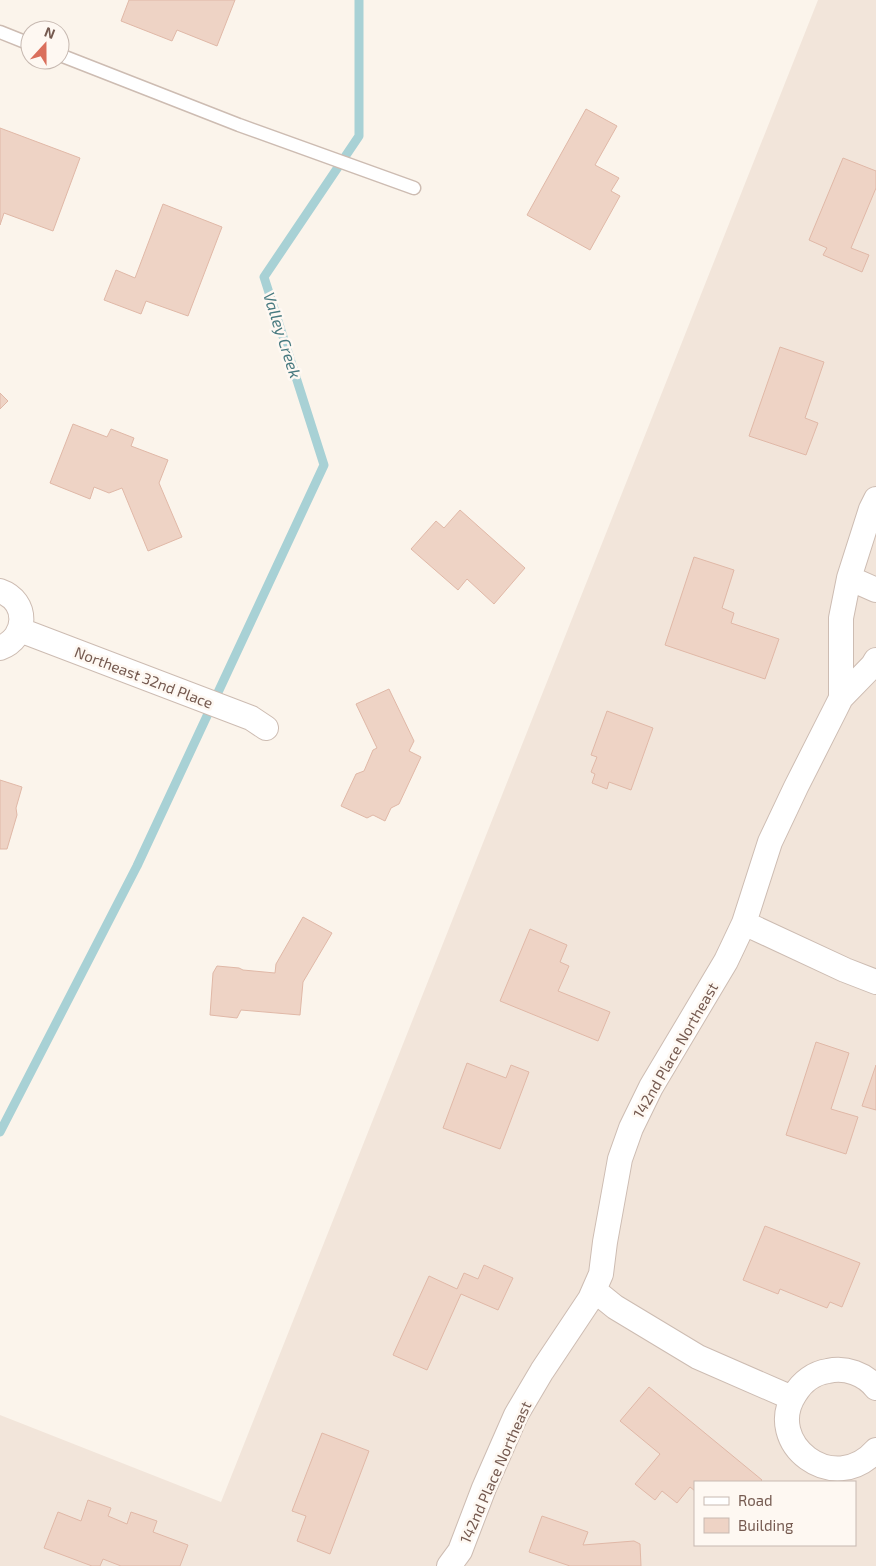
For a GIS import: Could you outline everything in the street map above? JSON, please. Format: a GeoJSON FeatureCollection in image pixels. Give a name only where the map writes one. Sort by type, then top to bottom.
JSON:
{"type":"FeatureCollection","features":[{"type":"Feature","properties":{"kind":"street","name":"142nd Place Northeast"},"geometry":{"type":"LineString","coordinates":[[841,698],[841,618],[849,578],[874,506]]}},
{"type":"Feature","properties":{"kind":"street"},"geometry":{"type":"LineString","coordinates":[[849,578],[876,590]]}},
{"type":"Feature","properties":{"kind":"street"},"geometry":{"type":"LineString","coordinates":[[0,591],[7,593],[15,600],[20,609],[22,620],[20,630],[15,639],[0,648]]}},
{"type":"Feature","properties":{"kind":"street","name":"Northeast 32nd Place"},"geometry":{"type":"LineString","coordinates":[[20,630],[251,718],[266,728]]}},
{"type":"Feature","properties":{"kind":"street","name":"142nd Place Northeast"},"geometry":{"type":"LineString","coordinates":[[449,1566],[460,1550],[484,1488],[516,1415],[542,1370],[590,1299],[601,1274],[620,1160],[631,1128],[651,1087],[726,961],[744,923],[770,842],[841,698],[876,660]]}},
{"type":"Feature","properties":{"kind":"street"},"geometry":{"type":"LineString","coordinates":[[744,923],[845,970],[876,982]]}},
{"type":"Feature","properties":{"kind":"street"},"geometry":{"type":"LineString","coordinates":[[594,1290],[615,1307],[698,1357],[792,1398]]}},
{"type":"Feature","properties":{"kind":"street"},"geometry":{"type":"LineString","coordinates":[[876,1388],[864,1377],[851,1372],[837,1369],[823,1372],[799,1386],[792,1398],[788,1412],[788,1426],[792,1440],[810,1462],[823,1467],[838,1469],[852,1467],[864,1461],[876,1450]]}},
{"type":"Feature","properties":{"kind":"lane"},"geometry":{"type":"LineString","coordinates":[[0,32],[20,40]]}},
{"type":"Feature","properties":{"kind":"lane"},"geometry":{"type":"LineString","coordinates":[[70,59],[230,121],[414,188]]}},
{"type":"Feature","properties":{"kind":"shaded area"},"geometry":{"type":"Polygon","coordinates":[[[818,0],[876,0],[876,1566],[0,1566],[0,1415],[221,1502],[818,0]]]}},
{"type":"Feature","properties":{"kind":"building"},"geometry":{"type":"Polygon","coordinates":[[[129,0],[235,0],[217,46],[177,30],[172,41],[121,21],[129,0]]]}},
{"type":"Feature","properties":{"kind":"building"},"geometry":{"type":"Polygon","coordinates":[[[586,109],[617,126],[595,165],[619,178],[611,191],[620,196],[590,250],[527,215],[586,109]]]}},
{"type":"Feature","properties":{"kind":"building"},"geometry":{"type":"Polygon","coordinates":[[[0,128],[80,158],[53,231],[4,213],[0,225],[0,128]]]}},
{"type":"Feature","properties":{"kind":"building"},"geometry":{"type":"Polygon","coordinates":[[[843,158],[876,171],[876,188],[851,248],[869,255],[862,272],[823,255],[827,248],[809,240],[843,158]]]}},
{"type":"Feature","properties":{"kind":"building"},"geometry":{"type":"Polygon","coordinates":[[[163,204],[222,227],[188,316],[146,301],[141,314],[104,300],[116,270],[135,278],[163,204]]]}},
{"type":"Feature","properties":{"kind":"building"},"geometry":{"type":"Polygon","coordinates":[[[780,347],[824,362],[805,418],[818,423],[806,455],[749,436],[780,347]]]}},
{"type":"Feature","properties":{"kind":"building"},"geometry":{"type":"Polygon","coordinates":[[[0,393],[8,401],[0,409],[0,393]]]}},
{"type":"Feature","properties":{"kind":"building"},"geometry":{"type":"Polygon","coordinates":[[[73,424],[107,437],[111,429],[134,438],[131,446],[168,460],[159,483],[182,537],[148,551],[122,488],[109,493],[94,487],[90,499],[50,483],[73,424]]]}},
{"type":"Feature","properties":{"kind":"building"},"geometry":{"type":"Polygon","coordinates":[[[460,510],[525,568],[494,604],[467,579],[458,590],[411,549],[436,521],[444,528],[460,510]]]}},
{"type":"Feature","properties":{"kind":"building"},"geometry":{"type":"Polygon","coordinates":[[[694,557],[734,570],[722,608],[734,613],[731,623],[779,639],[765,679],[665,645],[694,557]]]}},
{"type":"Feature","properties":{"kind":"building"},"geometry":{"type":"Polygon","coordinates":[[[389,689],[414,741],[409,751],[421,757],[399,804],[391,808],[385,821],[373,815],[367,818],[341,806],[356,774],[364,771],[373,750],[377,748],[356,704],[389,689]]]}},
{"type":"Feature","properties":{"kind":"building"},"geometry":{"type":"Polygon","coordinates":[[[607,711],[653,728],[631,790],[609,782],[607,789],[592,783],[595,774],[591,772],[597,757],[591,755],[607,711]]]}},
{"type":"Feature","properties":{"kind":"building"},"geometry":{"type":"Polygon","coordinates":[[[0,780],[22,787],[16,808],[17,815],[7,849],[0,849],[0,780]]]}},
{"type":"Feature","properties":{"kind":"building"},"geometry":{"type":"Polygon","coordinates":[[[303,917],[332,933],[303,982],[300,1015],[241,1010],[237,1018],[210,1015],[213,973],[217,966],[275,973],[276,964],[303,917]]]}},
{"type":"Feature","properties":{"kind":"building"},"geometry":{"type":"Polygon","coordinates":[[[530,929],[567,945],[560,962],[569,966],[558,991],[610,1012],[598,1041],[500,1001],[530,929]]]}},
{"type":"Feature","properties":{"kind":"building"},"geometry":{"type":"Polygon","coordinates":[[[816,1042],[849,1053],[831,1109],[858,1117],[846,1154],[786,1135],[816,1042]]]}},
{"type":"Feature","properties":{"kind":"building"},"geometry":{"type":"Polygon","coordinates":[[[467,1063],[506,1078],[511,1065],[529,1072],[500,1149],[443,1128],[467,1063]]]}},
{"type":"Feature","properties":{"kind":"building"},"geometry":{"type":"Polygon","coordinates":[[[876,1065],[876,1110],[862,1106],[876,1065]]]}},
{"type":"Feature","properties":{"kind":"building"},"geometry":{"type":"Polygon","coordinates":[[[765,1226],[860,1263],[842,1307],[830,1302],[827,1308],[780,1289],[778,1294],[743,1280],[765,1226]]]}},
{"type":"Feature","properties":{"kind":"building"},"geometry":{"type":"Polygon","coordinates":[[[484,1265],[513,1278],[498,1310],[461,1294],[427,1370],[393,1355],[429,1276],[457,1289],[464,1273],[478,1279],[484,1265]]]}},
{"type":"Feature","properties":{"kind":"building"},"geometry":{"type":"Polygon","coordinates":[[[649,1387],[762,1480],[694,1481],[694,1490],[690,1487],[677,1503],[662,1491],[655,1500],[635,1484],[660,1454],[620,1421],[649,1387]]]}},
{"type":"Feature","properties":{"kind":"building"},"geometry":{"type":"Polygon","coordinates":[[[322,1433],[369,1451],[330,1554],[297,1541],[306,1516],[292,1511],[322,1433]]]}},
{"type":"Feature","properties":{"kind":"building"},"geometry":{"type":"Polygon","coordinates":[[[88,1500],[111,1508],[108,1516],[127,1524],[131,1512],[157,1521],[153,1532],[188,1545],[180,1566],[121,1566],[103,1559],[100,1566],[92,1566],[44,1548],[58,1512],[81,1521],[88,1500]]]}},
{"type":"Feature","properties":{"kind":"building"},"geometry":{"type":"Polygon","coordinates":[[[542,1516],[588,1532],[583,1545],[634,1541],[640,1544],[641,1566],[570,1566],[529,1552],[542,1516]]]}},
{"type":"Feature","properties":{"kind":"waterway","name":"Valley Creek"},"geometry":{"type":"LineString","coordinates":[[0,1132],[137,866],[324,465],[264,277],[359,136],[359,0]]}}]}
